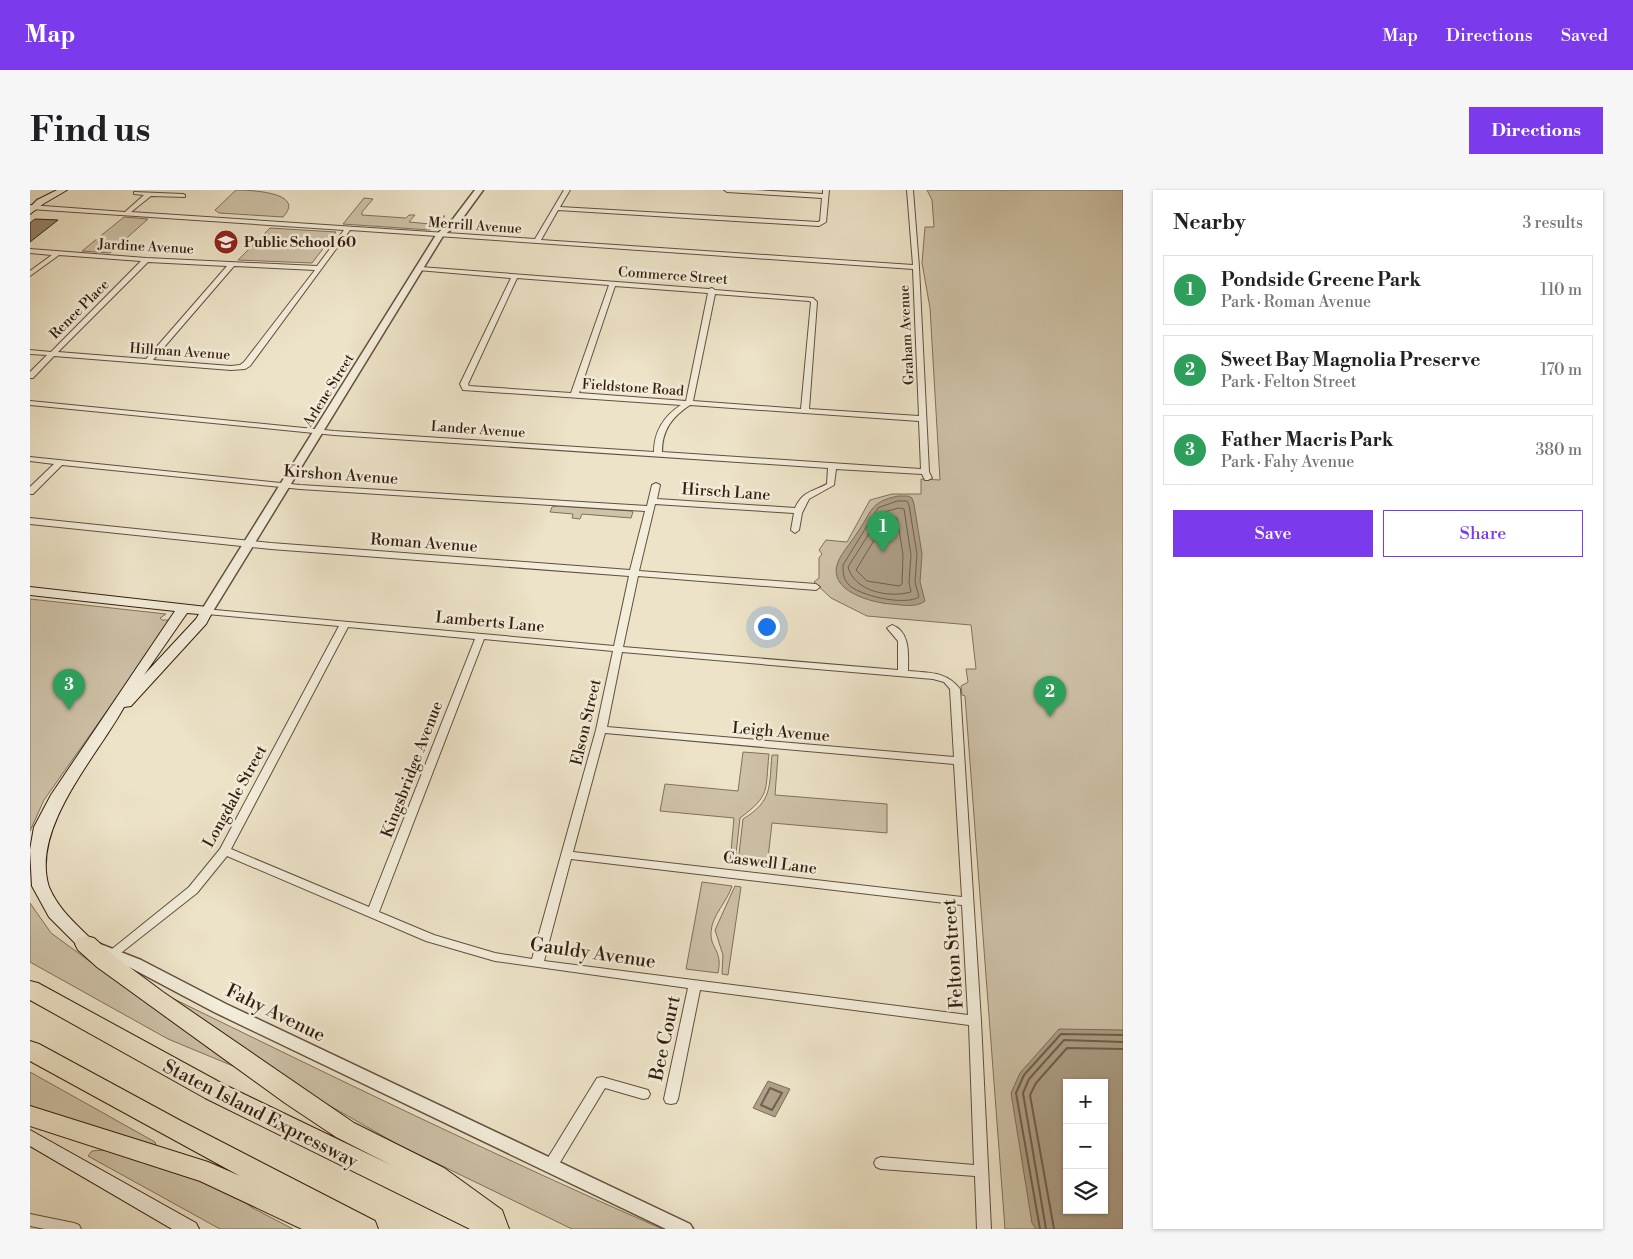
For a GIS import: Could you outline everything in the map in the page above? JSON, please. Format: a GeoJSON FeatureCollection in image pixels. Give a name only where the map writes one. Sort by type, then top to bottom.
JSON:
{"type":"FeatureCollection","features":[{"type":"Feature","properties":{"kind":"highway"},"geometry":{"type":"LineString","coordinates":[[86,944],[105,961],[155,998],[312,1109],[376,1147],[435,1176],[508,1229]]}},
{"type":"Feature","properties":{"kind":"highway","name":"Staten Island Expressway"},"geometry":{"type":"LineString","coordinates":[[30,989],[214,1091],[496,1229]]}},
{"type":"Feature","properties":{"kind":"highway"},"geometry":{"type":"LineString","coordinates":[[30,1050],[212,1150],[365,1229]]}},
{"type":"Feature","properties":{"kind":"highway"},"geometry":{"type":"LineString","coordinates":[[30,1116],[208,1173],[329,1229]]}},
{"type":"Feature","properties":{"kind":"main road"},"geometry":{"type":"LineString","coordinates":[[31,209],[63,190]]}},
{"type":"Feature","properties":{"kind":"main road","name":"Lamberts Lane"},"geometry":{"type":"LineString","coordinates":[[30,591],[207,611]]}},
{"type":"Feature","properties":{"kind":"main road","name":"Fahy Avenue"},"geometry":{"type":"LineString","coordinates":[[86,944],[61,920],[44,895],[36,869],[37,849],[42,827],[52,806],[183,608]]}},
{"type":"Feature","properties":{"kind":"main road","name":"Fahy Avenue"},"geometry":{"type":"LineString","coordinates":[[109,721],[202,620],[207,611]]}},
{"type":"Feature","properties":{"kind":"main road"},"geometry":{"type":"LineString","coordinates":[[30,1138],[189,1229]]}},
{"type":"Feature","properties":{"kind":"street","name":"Arlene Street"},"geometry":{"type":"LineString","coordinates":[[207,611],[440,235],[456,221],[479,190]]}},
{"type":"Feature","properties":{"kind":"street"},"geometry":{"type":"LineString","coordinates":[[537,242],[567,190]]}},
{"type":"Feature","properties":{"kind":"street"},"geometry":{"type":"LineString","coordinates":[[556,208],[814,225],[823,222],[826,193],[727,190]]}},
{"type":"Feature","properties":{"kind":"street","name":"Graham Avenue"},"geometry":{"type":"LineString","coordinates":[[910,190],[927,475]]}},
{"type":"Feature","properties":{"kind":"street"},"geometry":{"type":"LineString","coordinates":[[136,193],[183,196]]}},
{"type":"Feature","properties":{"kind":"street"},"geometry":{"type":"LineString","coordinates":[[127,213],[149,194]]}},
{"type":"Feature","properties":{"kind":"street","name":"Merrill Avenue"},"geometry":{"type":"LineString","coordinates":[[31,209],[127,213],[916,267]]}},
{"type":"Feature","properties":{"kind":"street","name":"Hillman Avenue"},"geometry":{"type":"LineString","coordinates":[[30,352],[231,368],[245,366],[349,228]]}},
{"type":"Feature","properties":{"kind":"street","name":"Jardine Avenue"},"geometry":{"type":"LineString","coordinates":[[30,251],[146,260],[320,268]]}},
{"type":"Feature","properties":{"kind":"street"},"geometry":{"type":"LineString","coordinates":[[30,274],[58,253]]}},
{"type":"Feature","properties":{"kind":"street","name":"Renee Place"},"geometry":{"type":"LineString","coordinates":[[30,376],[146,260]]}},
{"type":"Feature","properties":{"kind":"street"},"geometry":{"type":"LineString","coordinates":[[147,362],[232,263]]}},
{"type":"Feature","properties":{"kind":"street","name":"Commerce Street"},"geometry":{"type":"LineString","coordinates":[[420,269],[802,297],[813,300],[805,411]]}},
{"type":"Feature","properties":{"kind":"street","name":"Fieldstone Road"},"geometry":{"type":"LineString","coordinates":[[515,276],[464,386],[474,390],[923,419]]}},
{"type":"Feature","properties":{"kind":"street"},"geometry":{"type":"LineString","coordinates":[[574,396],[613,283]]}},
{"type":"Feature","properties":{"kind":"street"},"geometry":{"type":"LineString","coordinates":[[658,453],[658,440],[662,426],[668,418],[689,404],[712,290]]}},
{"type":"Feature","properties":{"kind":"street","name":"Lander Avenue"},"geometry":{"type":"LineString","coordinates":[[30,403],[320,431],[832,465],[927,475]]}},
{"type":"Feature","properties":{"kind":"street","name":"Kirshon Avenue"},"geometry":{"type":"LineString","coordinates":[[30,459],[286,485],[651,505]]}},
{"type":"Feature","properties":{"kind":"street"},"geometry":{"type":"LineString","coordinates":[[30,492],[60,462]]}},
{"type":"Feature","properties":{"kind":"street"},"geometry":{"type":"LineString","coordinates":[[795,530],[798,510],[809,493],[831,483],[832,465]]}},
{"type":"Feature","properties":{"kind":"street","name":"Elson Street"},"geometry":{"type":"LineString","coordinates":[[537,964],[569,855],[601,730],[634,573],[656,485]]}},
{"type":"Feature","properties":{"kind":"street","name":"Hirsch Lane"},"geometry":{"type":"LineString","coordinates":[[651,505],[798,510]]}},
{"type":"Feature","properties":{"kind":"street","name":"Roman Avenue"},"geometry":{"type":"LineString","coordinates":[[30,521],[249,545],[816,587]]}},
{"type":"Feature","properties":{"kind":"street","name":"Lamberts Lane"},"geometry":{"type":"LineString","coordinates":[[207,611],[480,637],[903,673],[934,676],[947,680]]}},
{"type":"Feature","properties":{"kind":"street","name":"Longdale Street"},"geometry":{"type":"LineString","coordinates":[[113,953],[193,890],[225,851],[345,624]]}},
{"type":"Feature","properties":{"kind":"street"},"geometry":{"type":"LineString","coordinates":[[892,628],[902,641],[903,673]]}},
{"type":"Feature","properties":{"kind":"street","name":"Kingsbridge Avenue"},"geometry":{"type":"LineString","coordinates":[[373,912],[480,637]]}},
{"type":"Feature","properties":{"kind":"street","name":"Felton Street"},"geometry":{"type":"LineString","coordinates":[[947,680],[955,689],[975,1021],[984,1229]]}},
{"type":"Feature","properties":{"kind":"street","name":"Leigh Avenue"},"geometry":{"type":"LineString","coordinates":[[601,730],[958,761]]}},
{"type":"Feature","properties":{"kind":"street","name":"Gauldy Avenue"},"geometry":{"type":"LineString","coordinates":[[225,851],[373,912],[430,938],[461,948],[537,964],[975,1021]]}},
{"type":"Feature","properties":{"kind":"street","name":"Caswell Lane"},"geometry":{"type":"LineString","coordinates":[[569,855],[967,902]]}},
{"type":"Feature","properties":{"kind":"street","name":"Fahy Avenue"},"geometry":{"type":"LineString","coordinates":[[86,944],[113,953],[236,1016],[684,1229]]}},
{"type":"Feature","properties":{"kind":"street","name":"Bee Court"},"geometry":{"type":"LineString","coordinates":[[671,1099],[695,985]]}},
{"type":"Feature","properties":{"kind":"street"},"geometry":{"type":"LineString","coordinates":[[551,1166],[602,1082],[643,1094]]}},
{"type":"Feature","properties":{"kind":"street"},"geometry":{"type":"LineString","coordinates":[[881,1163],[981,1171]]}},
{"type":"Feature","properties":{"kind":"street"},"geometry":{"type":"LineString","coordinates":[[30,1220],[74,1229]]}},
{"type":"Feature","properties":{"kind":"shaded area"},"geometry":{"type":"Polygon","coordinates":[[[236,190],[263,192],[282,197],[288,202],[288,209],[283,217],[219,213],[215,210],[236,190]]]}},
{"type":"Feature","properties":{"kind":"shaded area"},"geometry":{"type":"Polygon","coordinates":[[[927,190],[1123,190],[1123,1229],[1005,1229],[965,696],[962,695],[961,686],[968,682],[966,669],[976,669],[971,625],[867,616],[831,598],[814,582],[819,578],[819,558],[822,554],[819,550],[826,540],[847,542],[870,500],[892,494],[921,494],[921,479],[940,480],[930,308],[922,263],[925,227],[934,227],[932,200],[927,190]]]}},
{"type":"Feature","properties":{"kind":"shaded area"},"geometry":{"type":"Polygon","coordinates":[[[364,198],[373,199],[362,212],[362,215],[406,218],[409,215],[415,215],[409,222],[430,224],[439,216],[445,216],[430,230],[343,224],[364,198]]]}},
{"type":"Feature","properties":{"kind":"shaded area"},"geometry":{"type":"Polygon","coordinates":[[[124,217],[148,219],[110,253],[82,251],[124,217]]]}},
{"type":"Feature","properties":{"kind":"shaded area"},"geometry":{"type":"Polygon","coordinates":[[[270,228],[336,232],[312,263],[238,260],[270,228]]]}},
{"type":"Feature","properties":{"kind":"shaded area"},"geometry":{"type":"Polygon","coordinates":[[[552,507],[633,512],[631,518],[582,514],[580,519],[572,518],[573,514],[550,512],[552,507]]]}},
{"type":"Feature","properties":{"kind":"shaded area"},"geometry":{"type":"Polygon","coordinates":[[[30,599],[166,614],[160,618],[162,620],[171,620],[44,800],[30,831],[30,599]]]}},
{"type":"Feature","properties":{"kind":"shaded area"},"geometry":{"type":"Polygon","coordinates":[[[743,752],[769,754],[765,791],[757,804],[740,818],[735,863],[730,862],[734,818],[660,811],[665,784],[738,791],[743,752]]]}},
{"type":"Feature","properties":{"kind":"shaded area"},"geometry":{"type":"Polygon","coordinates":[[[772,755],[778,755],[775,795],[887,804],[887,833],[772,823],[767,867],[738,863],[743,819],[760,806],[765,799],[768,792],[772,755]]]}},
{"type":"Feature","properties":{"kind":"shaded area"},"geometry":{"type":"Polygon","coordinates":[[[702,882],[732,886],[714,920],[711,932],[712,942],[719,959],[718,973],[686,969],[702,882]]]}},
{"type":"Feature","properties":{"kind":"shaded area"},"geometry":{"type":"Polygon","coordinates":[[[735,886],[741,887],[728,975],[722,974],[723,955],[715,930],[735,886]]]}},
{"type":"Feature","properties":{"kind":"shaded area"},"geometry":{"type":"Polygon","coordinates":[[[30,903],[51,933],[233,1066],[168,1039],[30,962],[30,903]]]}},
{"type":"Feature","properties":{"kind":"shaded area"},"geometry":{"type":"Polygon","coordinates":[[[170,997],[415,1116],[662,1229],[572,1229],[397,1144],[302,1090],[170,997]]]}},
{"type":"Feature","properties":{"kind":"shaded area"},"geometry":{"type":"Polygon","coordinates":[[[30,1072],[155,1142],[156,1145],[154,1147],[30,1109],[30,1072]]]}},
{"type":"Feature","properties":{"kind":"shaded area"},"geometry":{"type":"Polygon","coordinates":[[[102,1150],[126,1153],[229,1188],[251,1207],[293,1229],[220,1229],[88,1156],[92,1151],[102,1150]]]}},
{"type":"Feature","properties":{"kind":"water"},"geometry":{"type":"Polygon","coordinates":[[[898,496],[912,498],[922,554],[920,582],[925,601],[913,605],[883,603],[853,594],[839,581],[836,572],[838,562],[844,551],[872,509],[881,501],[898,496]]]}},
{"type":"Feature","properties":{"kind":"water"},"geometry":{"type":"Polygon","coordinates":[[[1059,1029],[1123,1030],[1123,1229],[1036,1229],[1032,1223],[1011,1093],[1020,1073],[1059,1029]]]}},
{"type":"Feature","properties":{"kind":"water"},"geometry":{"type":"Polygon","coordinates":[[[768,1081],[790,1089],[775,1117],[753,1108],[768,1081]]]}},
{"type":"Feature","properties":{"kind":"building"},"geometry":{"type":"Polygon","coordinates":[[[35,219],[58,220],[30,242],[30,223],[35,219]]]}},
{"type":"Feature","properties":{"kind":"place","name":"Public School 60"},"geometry":{"type":"Point","coordinates":[226,242]}},
{"type":"Feature","properties":{"kind":"place","name":"Pondside Greene Park"},"geometry":{"type":"Point","coordinates":[883,552]}},
{"type":"Feature","properties":{"kind":"place","name":"Father Macris Park"},"geometry":{"type":"Point","coordinates":[69,710]}},
{"type":"Feature","properties":{"kind":"place","name":"Sweet Bay Magnolia Preserve"},"geometry":{"type":"Point","coordinates":[1050,717]}}]}
